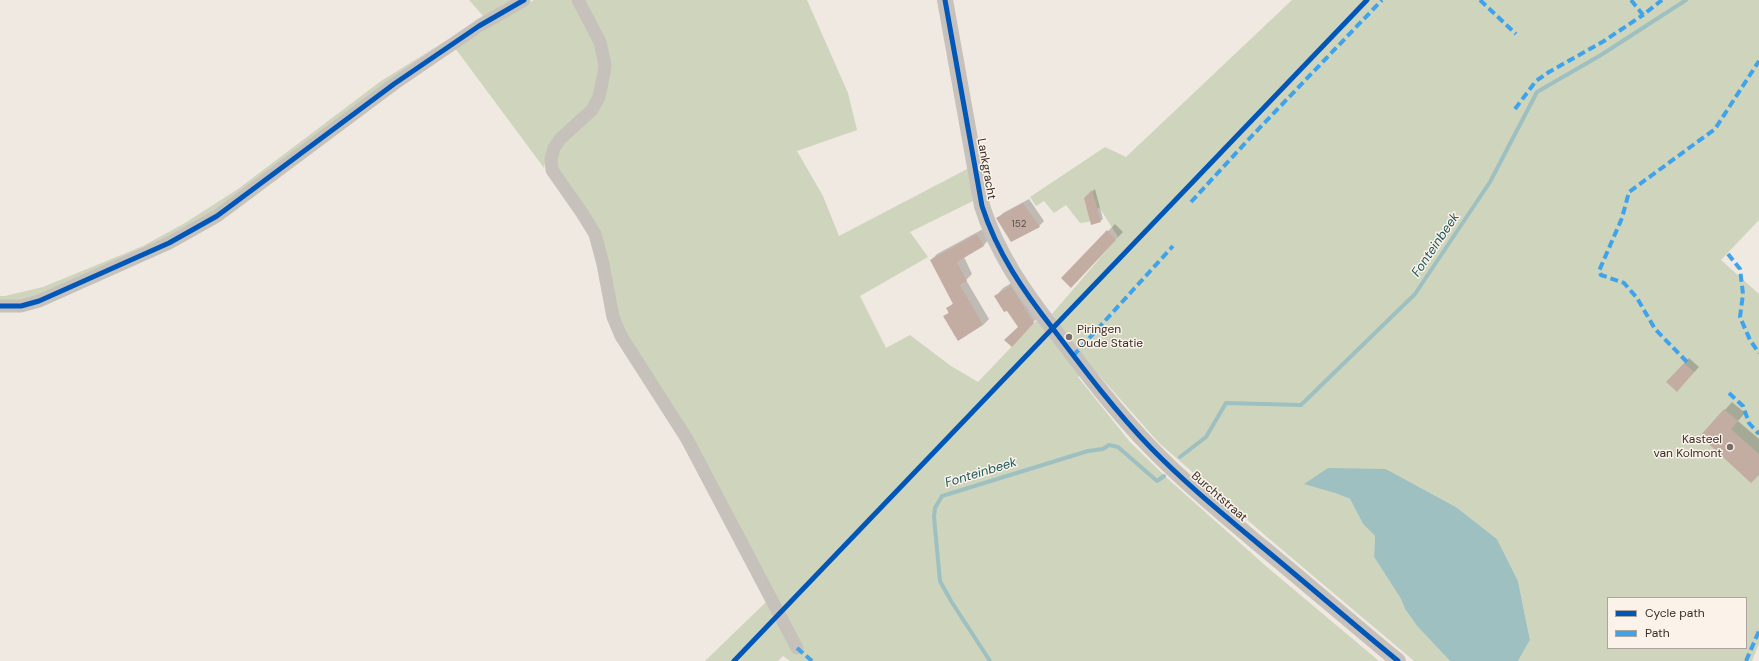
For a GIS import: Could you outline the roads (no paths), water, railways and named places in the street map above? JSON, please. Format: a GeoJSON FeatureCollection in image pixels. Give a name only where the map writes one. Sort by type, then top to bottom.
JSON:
{"type":"FeatureCollection","features":[{"type":"Feature","properties":{"kind":"street"},"geometry":{"type":"LineString","coordinates":[[0,306],[21,306],[39,301],[169,243],[217,216],[394,84],[478,26],[524,0]]}},
{"type":"Feature","properties":{"kind":"street"},"geometry":{"type":"LineString","coordinates":[[578,0],[600,42],[605,65],[604,74],[599,97],[592,110],[560,139],[554,148],[551,159],[552,170],[595,234],[604,264],[613,317],[621,336],[687,439],[797,648]]}},
{"type":"Feature","properties":{"kind":"street","name":"Lankgracht"},"geometry":{"type":"LineString","coordinates":[[945,0],[982,206],[989,228],[1003,257],[1050,326]]}},
{"type":"Feature","properties":{"kind":"street","name":"Burchtstraat"},"geometry":{"type":"LineString","coordinates":[[1050,326],[1112,404],[1151,448],[1233,522],[1398,661]]}},
{"type":"Feature","properties":{"kind":"water"},"geometry":{"type":"Polygon","coordinates":[[[1328,468],[1386,469],[1456,507],[1497,539],[1518,581],[1530,640],[1518,661],[1450,661],[1417,626],[1405,609],[1401,599],[1374,557],[1375,536],[1363,524],[1350,499],[1304,484],[1328,468]]]}},
{"type":"Feature","properties":{"kind":"waterway","name":"Fonteinbeek"},"geometry":{"type":"LineString","coordinates":[[1180,457],[1206,437],[1226,403],[1301,405],[1415,294],[1490,182],[1537,92],[1601,55],[1686,0]]}},
{"type":"Feature","properties":{"kind":"waterway","name":"Fonteinbeek"},"geometry":{"type":"LineString","coordinates":[[990,661],[951,601],[940,581],[934,517],[935,508],[942,496],[1088,451],[1103,449],[1109,445],[1118,447],[1157,481],[1164,476]]}},
{"type":"Feature","properties":{"kind":"place","name":"Piringen Oude Statie"},"geometry":{"type":"Point","coordinates":[1069,337]}},
{"type":"Feature","properties":{"kind":"place","name":"Kasteel van Kolmont"},"geometry":{"type":"Point","coordinates":[1730,447]}}]}
